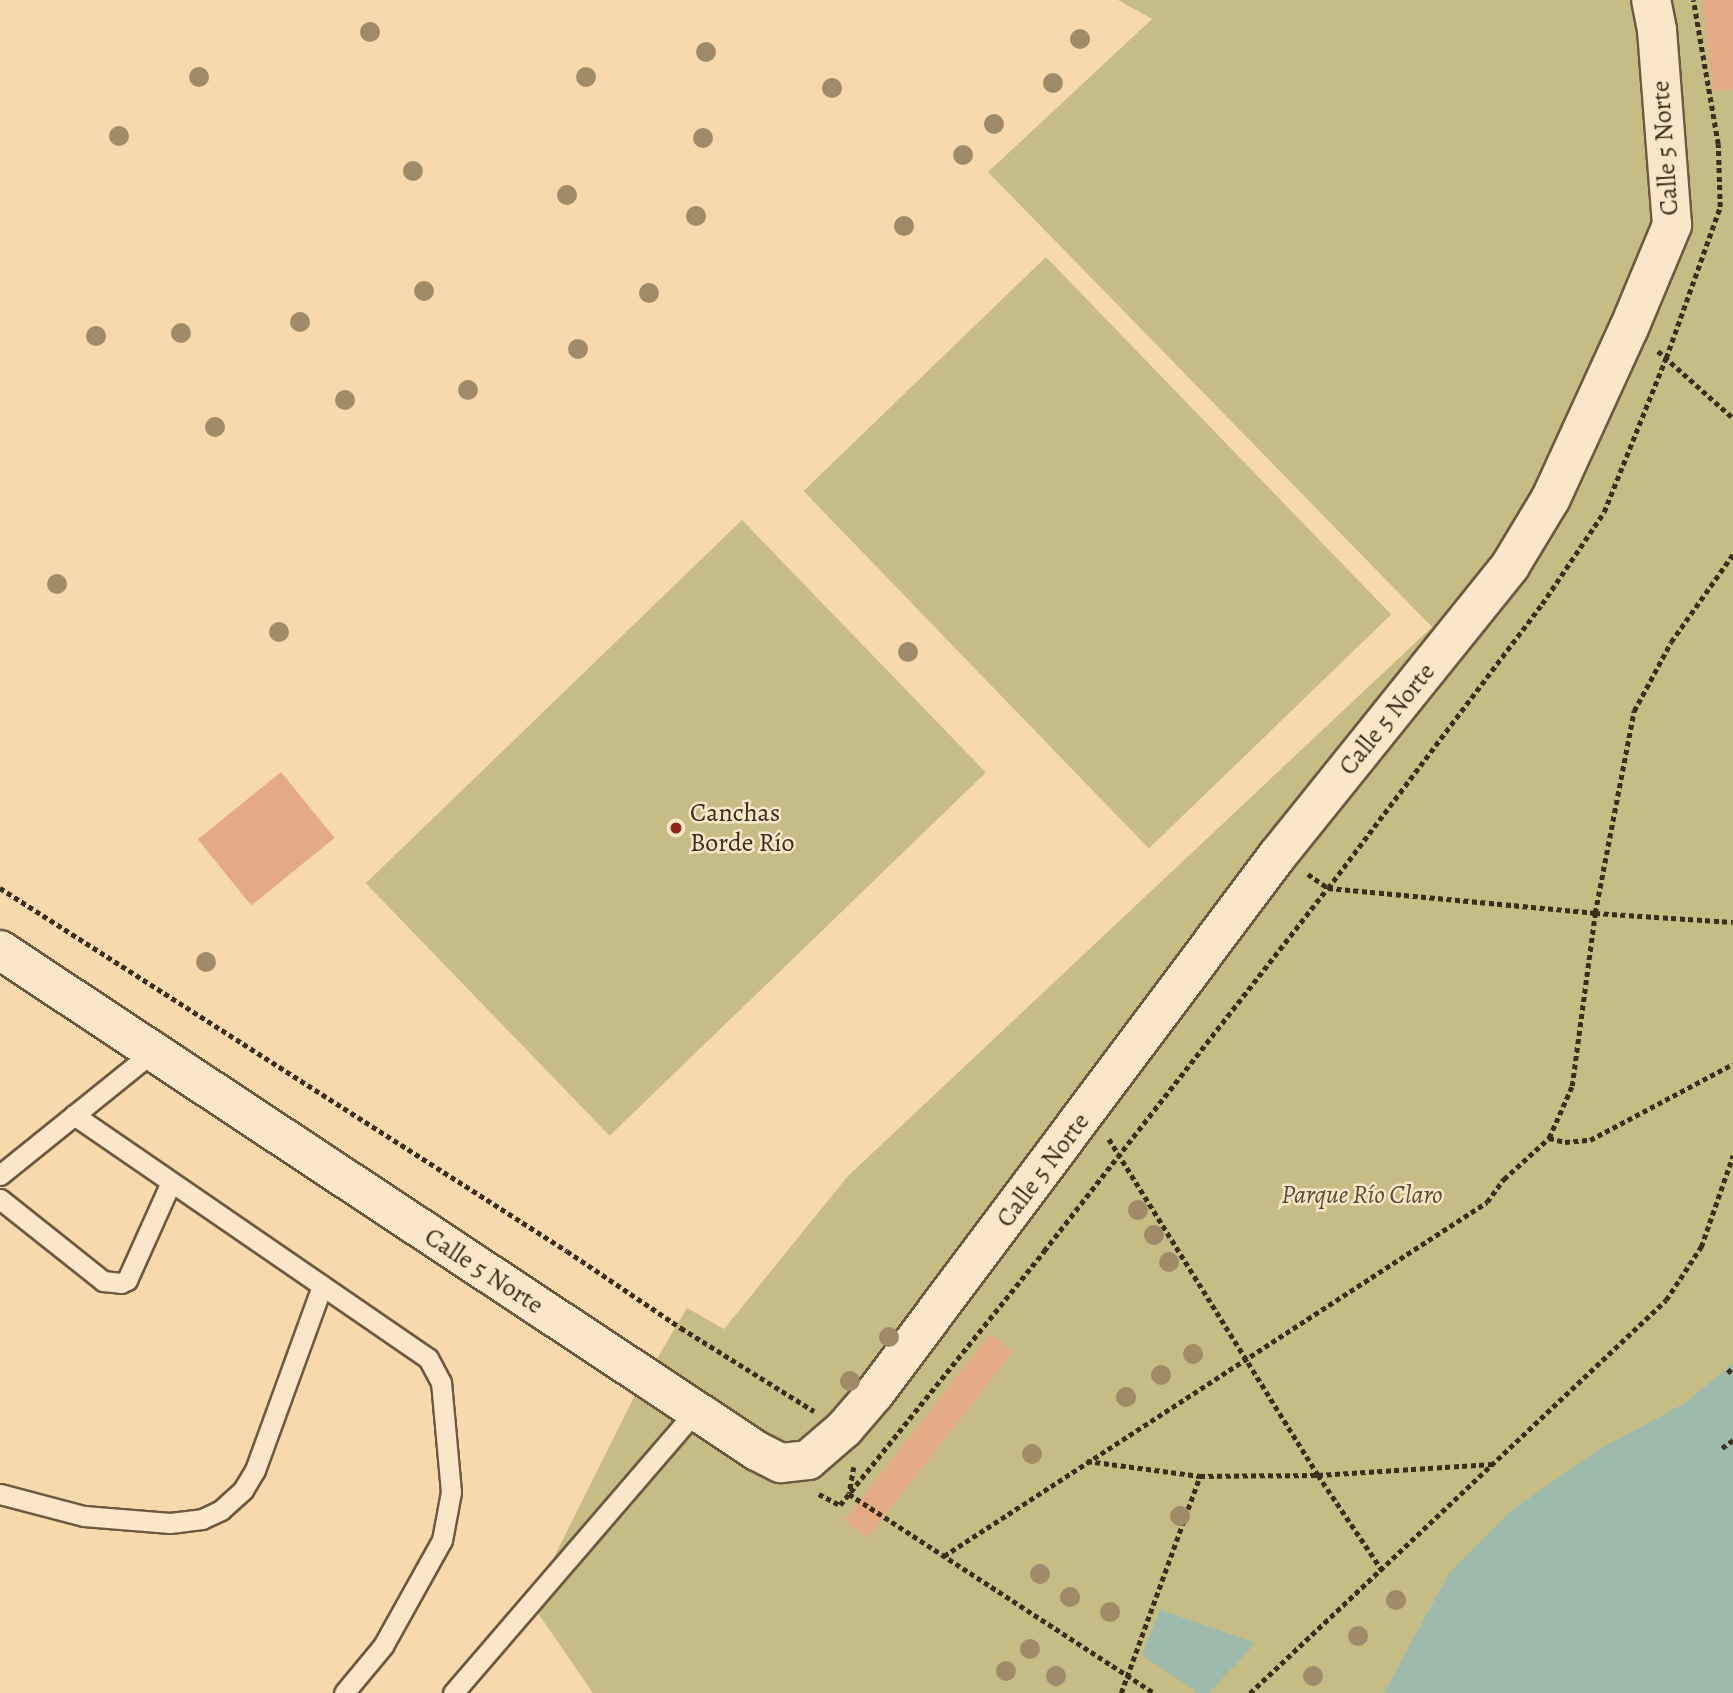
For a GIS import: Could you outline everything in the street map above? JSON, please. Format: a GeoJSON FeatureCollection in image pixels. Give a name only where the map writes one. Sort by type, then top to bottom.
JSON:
{"type":"FeatureCollection","features":[{"type":"Feature","properties":{"kind":"street","name":"Calle 5 Norte"},"geometry":{"type":"LineString","coordinates":[[0,950],[155,1050],[475,1267],[757,1451],[782,1463],[808,1460],[844,1429],[958,1285],[1277,856],[1510,566],[1552,498],[1672,225],[1654,15]]}},
{"type":"Feature","properties":{"kind":"lane"},"geometry":{"type":"LineString","coordinates":[[0,1175],[155,1050]]}},
{"type":"Feature","properties":{"kind":"lane"},"geometry":{"type":"LineString","coordinates":[[74,1115],[428,1358],[441,1382],[451,1492],[442,1540],[383,1646],[344,1693]]}},
{"type":"Feature","properties":{"kind":"lane"},"geometry":{"type":"LineString","coordinates":[[0,1199],[103,1281],[121,1283],[127,1280],[171,1182]]}},
{"type":"Feature","properties":{"kind":"lane"},"geometry":{"type":"LineString","coordinates":[[0,1494],[84,1516],[170,1523],[202,1519],[221,1510],[243,1490],[255,1470],[322,1286]]}},
{"type":"Feature","properties":{"kind":"lane"},"geometry":{"type":"LineString","coordinates":[[453,1693],[696,1409]]}},
{"type":"Feature","properties":{"kind":"path"},"geometry":{"type":"LineString","coordinates":[[1629,328],[1733,418]]}},
{"type":"Feature","properties":{"kind":"path"},"geometry":{"type":"LineString","coordinates":[[944,1556],[1245,1357],[1487,1202],[1504,1179],[1549,1138],[1572,1086],[1595,913],[1634,711],[1671,642],[1733,554]]}},
{"type":"Feature","properties":{"kind":"path"},"geometry":{"type":"LineString","coordinates":[[1277,856],[1328,888],[1595,913],[1733,922]]}},
{"type":"Feature","properties":{"kind":"path"},"geometry":{"type":"LineString","coordinates":[[0,888],[555,1244],[681,1328],[844,1429],[855,1471],[849,1494],[1154,1693]]}},
{"type":"Feature","properties":{"kind":"path"},"geometry":{"type":"LineString","coordinates":[[1549,1138],[1565,1143],[1590,1140],[1733,1065]]}},
{"type":"Feature","properties":{"kind":"path"},"geometry":{"type":"LineString","coordinates":[[1090,1107],[1318,1475],[1382,1570]]}},
{"type":"Feature","properties":{"kind":"path"},"geometry":{"type":"LineString","coordinates":[[1250,1693],[1666,1300],[1701,1247],[1733,1155]]}},
{"type":"Feature","properties":{"kind":"path"},"geometry":{"type":"LineString","coordinates":[[1728,1369],[1733,1375]]}},
{"type":"Feature","properties":{"kind":"path"},"geometry":{"type":"LineString","coordinates":[[1722,1448],[1733,1440]]}},
{"type":"Feature","properties":{"kind":"path"},"geometry":{"type":"LineString","coordinates":[[1086,1461],[1200,1476],[1318,1475],[1494,1464]]}},
{"type":"Feature","properties":{"kind":"path"},"geometry":{"type":"LineString","coordinates":[[1121,1693],[1200,1476]]}},
{"type":"Feature","properties":{"kind":"green space","name":"Parque Río Claro"},"geometry":{"type":"Polygon","coordinates":[[[1118,0],[1733,0],[1733,1693],[1410,1649],[1384,1693],[593,1693],[531,1603],[634,1397],[687,1308],[724,1329],[848,1176],[1432,627],[988,172],[1152,19],[1118,0]]]}},
{"type":"Feature","properties":{"kind":"green space"},"geometry":{"type":"Polygon","coordinates":[[[1046,257],[1391,615],[1149,849],[804,491],[1046,257]]]}},
{"type":"Feature","properties":{"kind":"green space","name":"Canchas Borde Río"},"geometry":{"type":"Polygon","coordinates":[[[742,520],[986,772],[610,1136],[366,883],[742,520]]]}},
{"type":"Feature","properties":{"kind":"shaded area"},"geometry":{"type":"Polygon","coordinates":[[[1733,1363],[1733,1693],[1384,1693],[1449,1573],[1513,1509],[1600,1449],[1685,1403],[1733,1363]]]}},
{"type":"Feature","properties":{"kind":"shaded area"},"geometry":{"type":"Polygon","coordinates":[[[1160,1610],[1254,1642],[1209,1693],[1199,1693],[1142,1655],[1160,1610]]]}},
{"type":"Feature","properties":{"kind":"building"},"geometry":{"type":"Polygon","coordinates":[[[1703,0],[1733,0],[1733,89],[1713,91],[1703,0]]]}},
{"type":"Feature","properties":{"kind":"building"},"geometry":{"type":"Polygon","coordinates":[[[281,772],[334,838],[251,905],[198,839],[281,772]]]}},
{"type":"Feature","properties":{"kind":"building"},"geometry":{"type":"Polygon","coordinates":[[[990,1334],[1013,1352],[868,1538],[845,1520],[990,1334]]]}},
{"type":"Feature","properties":{"kind":"place","name":"Canchas Borde Río"},"geometry":{"type":"Point","coordinates":[676,828]}}]}
